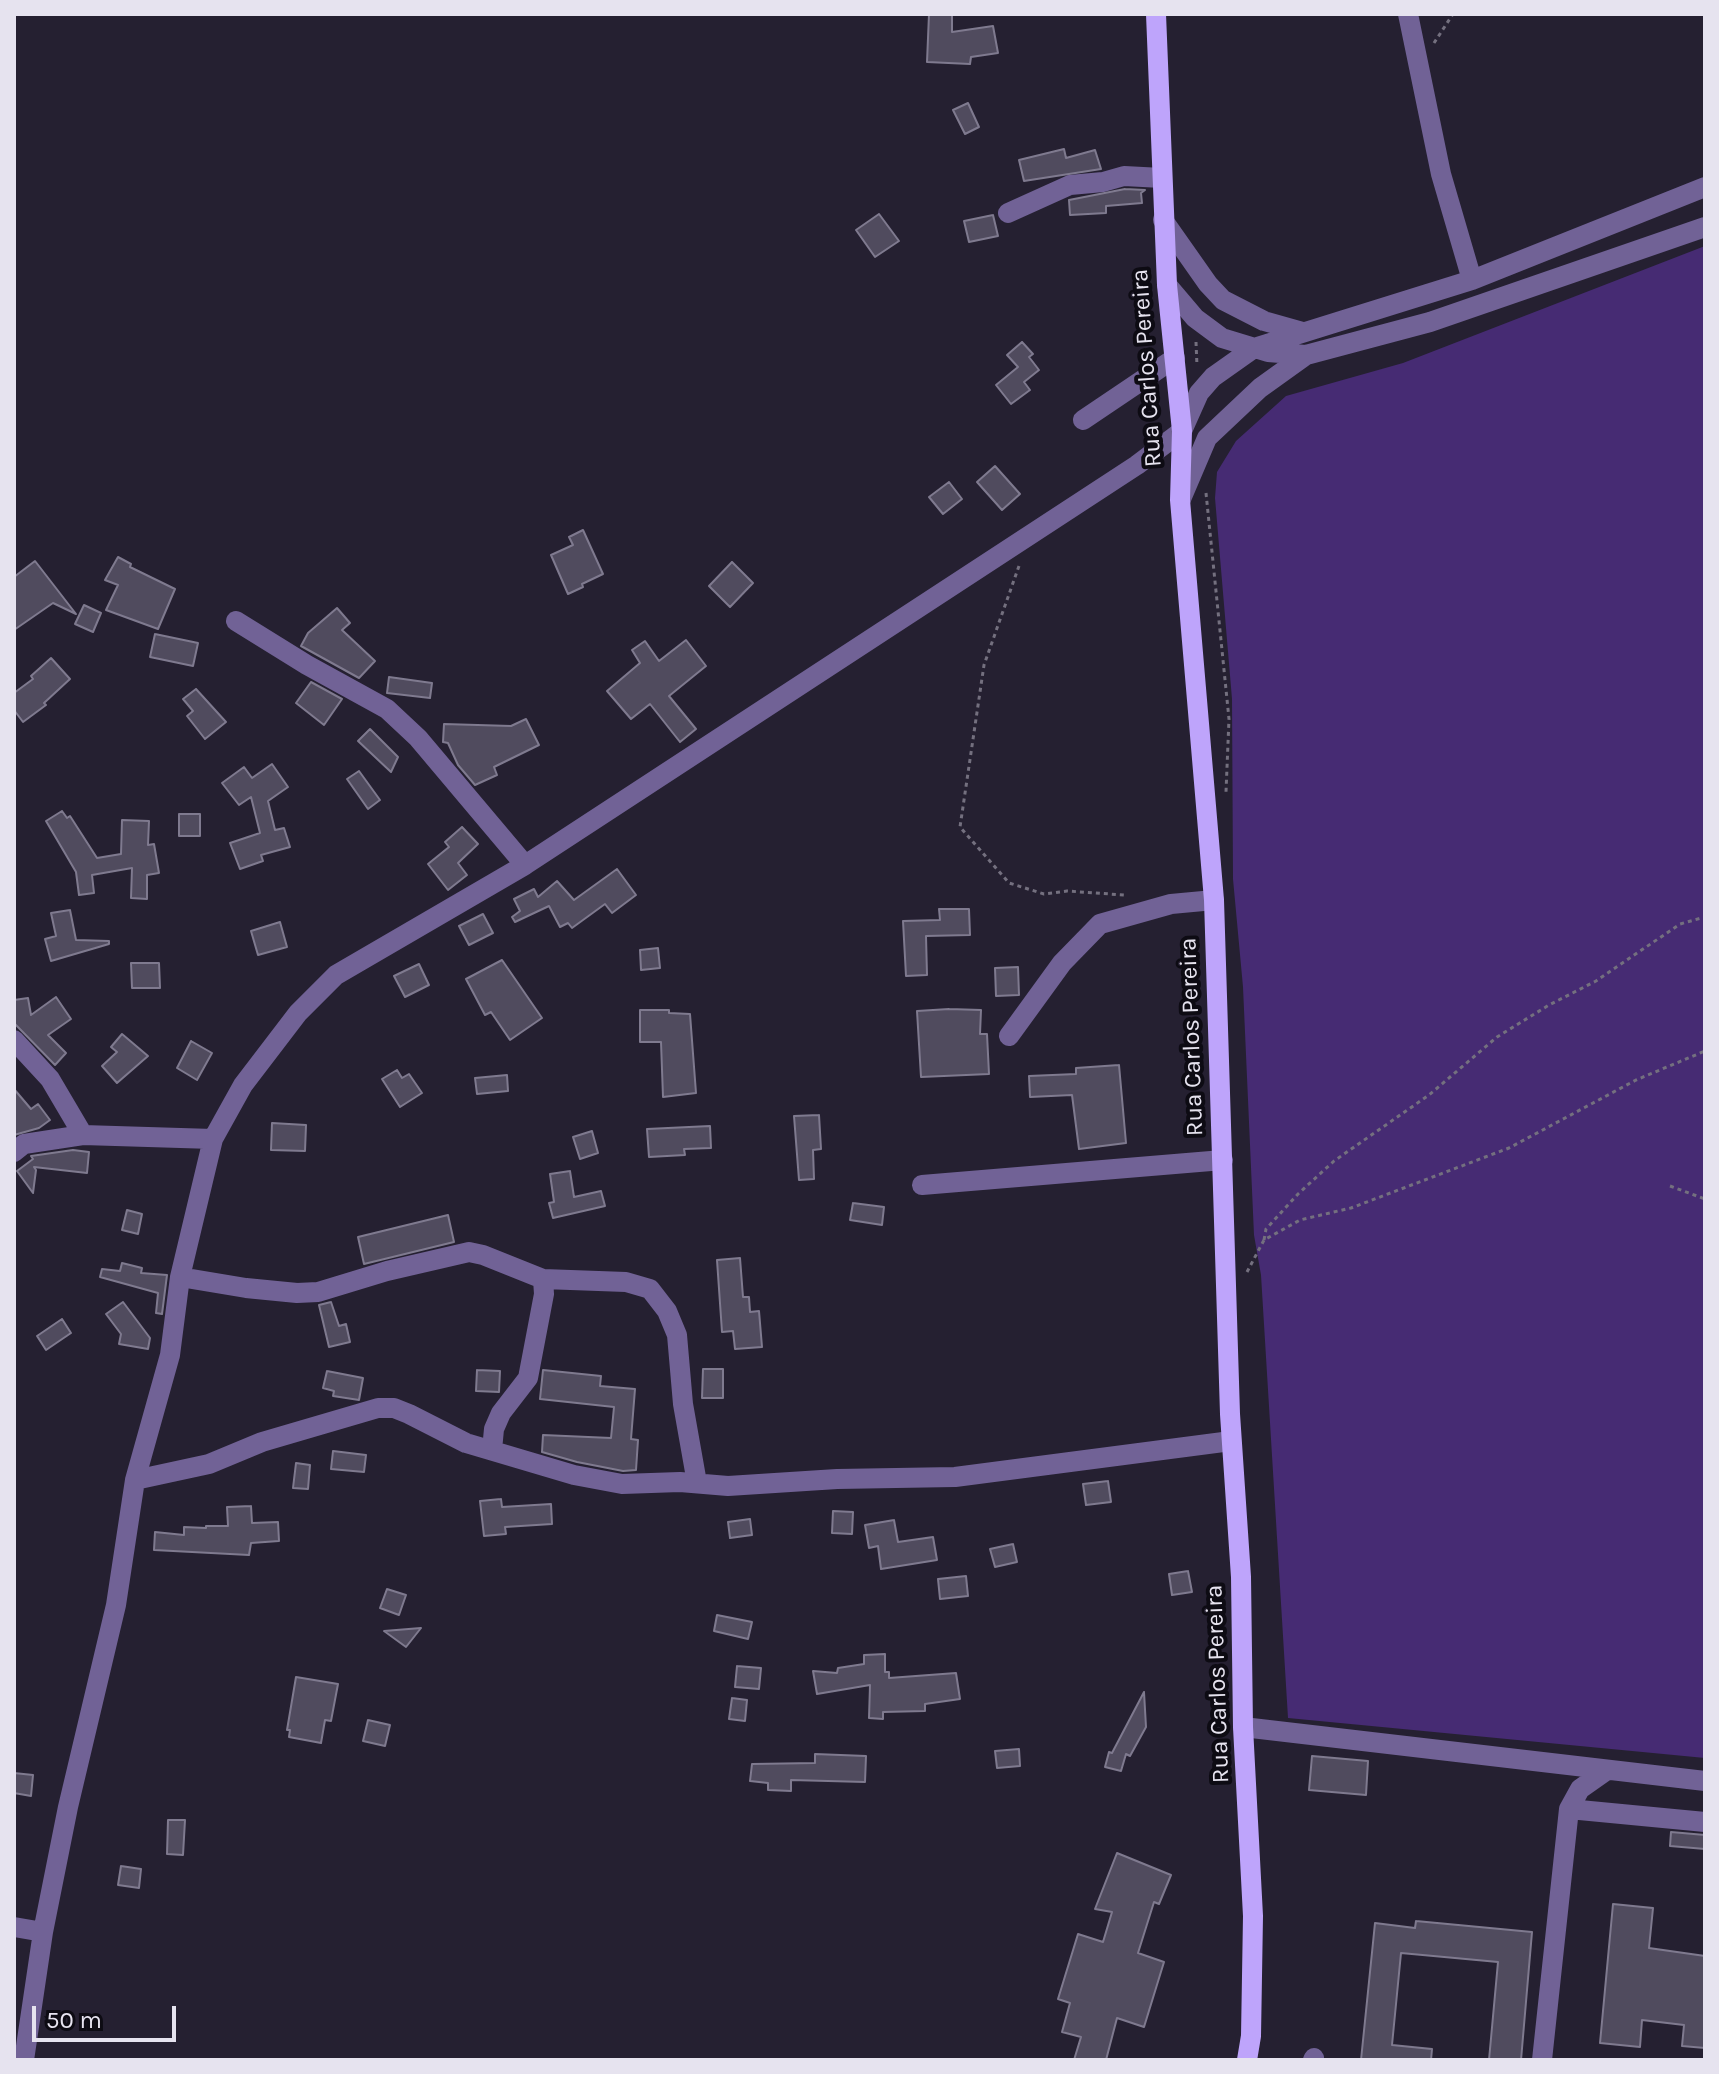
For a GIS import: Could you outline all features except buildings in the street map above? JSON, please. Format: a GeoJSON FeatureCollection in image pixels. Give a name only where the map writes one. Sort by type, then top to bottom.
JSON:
{"type":"FeatureCollection","features":[{"type":"Feature","properties":{"kind":"main road","name":"Rua Carlos Pereira"},"geometry":{"type":"LineString","coordinates":[[1156,14],[1167,285],[1182,431],[1180,500],[1214,900],[1231,1441],[1241,1577],[1243,1727],[1253,1916],[1251,2036],[1247,2060]]}},
{"type":"Feature","properties":{"kind":"street"},"geometry":{"type":"LineString","coordinates":[[1408,14],[1441,174],[1472,280]]}},
{"type":"Feature","properties":{"kind":"street"},"geometry":{"type":"LineString","coordinates":[[1008,213],[1070,185],[1103,182],[1124,176],[1162,178]]}},
{"type":"Feature","properties":{"kind":"street"},"geometry":{"type":"LineString","coordinates":[[24,2060],[43,1932],[68,1807],[116,1605],[135,1480],[170,1355],[180,1277],[213,1139],[243,1085],[298,1013],[336,975],[525,865],[1137,465],[1182,431],[1199,393],[1213,377],[1254,348],[1472,280],[1705,187]]}},
{"type":"Feature","properties":{"kind":"street"},"geometry":{"type":"LineString","coordinates":[[1163,220],[1223,300],[1264,321],[1303,332]]}},
{"type":"Feature","properties":{"kind":"street"},"geometry":{"type":"LineString","coordinates":[[1167,285],[1195,318],[1222,338],[1268,352],[1306,355],[1430,322],[1705,227]]}},
{"type":"Feature","properties":{"kind":"street"},"geometry":{"type":"LineString","coordinates":[[1180,500],[1207,438],[1260,388],[1306,355]]}},
{"type":"Feature","properties":{"kind":"street"},"geometry":{"type":"LineString","coordinates":[[1083,420],[1175,358]]}},
{"type":"Feature","properties":{"kind":"street"},"geometry":{"type":"LineString","coordinates":[[236,621],[387,709],[418,738],[525,865]]}},
{"type":"Feature","properties":{"kind":"street"},"geometry":{"type":"LineString","coordinates":[[1009,1036],[1062,963],[1100,924],[1171,904],[1214,900]]}},
{"type":"Feature","properties":{"kind":"street"},"geometry":{"type":"LineString","coordinates":[[14,1040],[50,1079],[83,1135]]}},
{"type":"Feature","properties":{"kind":"street"},"geometry":{"type":"LineString","coordinates":[[17,1146],[83,1135],[213,1139]]}},
{"type":"Feature","properties":{"kind":"street"},"geometry":{"type":"LineString","coordinates":[[922,1185],[1223,1160]]}},
{"type":"Feature","properties":{"kind":"street"},"geometry":{"type":"LineString","coordinates":[[180,1277],[246,1288],[318,1292],[387,1271],[469,1252],[543,1279],[584,1278],[626,1282],[650,1289],[660,1300],[677,1335],[683,1404],[697,1483]]}},
{"type":"Feature","properties":{"kind":"street"},"geometry":{"type":"LineString","coordinates":[[492,1450],[494,1429],[501,1413],[528,1378],[544,1294],[543,1279]]}},
{"type":"Feature","properties":{"kind":"street"},"geometry":{"type":"LineString","coordinates":[[135,1480],[209,1464],[262,1442],[378,1408],[394,1408],[466,1443],[574,1475],[622,1484],[697,1483],[728,1486],[837,1479],[955,1477],[1231,1441]]}},
{"type":"Feature","properties":{"kind":"street"},"geometry":{"type":"LineString","coordinates":[[1243,1727],[1705,1781]]}},
{"type":"Feature","properties":{"kind":"street"},"geometry":{"type":"LineString","coordinates":[[1542,2060],[1569,1809],[1580,1789],[1607,1770]]}},
{"type":"Feature","properties":{"kind":"street"},"geometry":{"type":"LineString","coordinates":[[1569,1809],[1705,1822]]}},
{"type":"Feature","properties":{"kind":"street"},"geometry":{"type":"LineString","coordinates":[[14,1927],[43,1932]]}},
{"type":"Feature","properties":{"kind":"path"},"geometry":{"type":"LineString","coordinates":[[1421,67],[1453,14]]}},
{"type":"Feature","properties":{"kind":"path"},"geometry":{"type":"LineString","coordinates":[[1031,532],[984,665],[960,827],[1009,883],[1044,894],[1067,891],[1128,896]]}},
{"type":"Feature","properties":{"kind":"path"},"geometry":{"type":"LineString","coordinates":[[1247,1272],[1264,1240],[1266,1229],[1334,1161],[1429,1095],[1497,1037],[1596,981],[1680,924],[1705,917]]}},
{"type":"Feature","properties":{"kind":"path"},"geometry":{"type":"LineString","coordinates":[[1264,1240],[1300,1220],[1351,1208],[1509,1148],[1636,1080],[1705,1051]]}},
{"type":"Feature","properties":{"kind":"path"},"geometry":{"type":"LineString","coordinates":[[1670,1186],[1705,1199]]}},
{"type":"Feature","properties":{"kind":"shaded area"},"geometry":{"type":"Polygon","coordinates":[[[1705,246],[1705,1758],[1288,1718],[1261,1275],[1254,1235],[1243,987],[1233,879],[1232,699],[1215,498],[1217,472],[1236,441],[1286,396],[1403,363],[1705,246]]]}}]}
